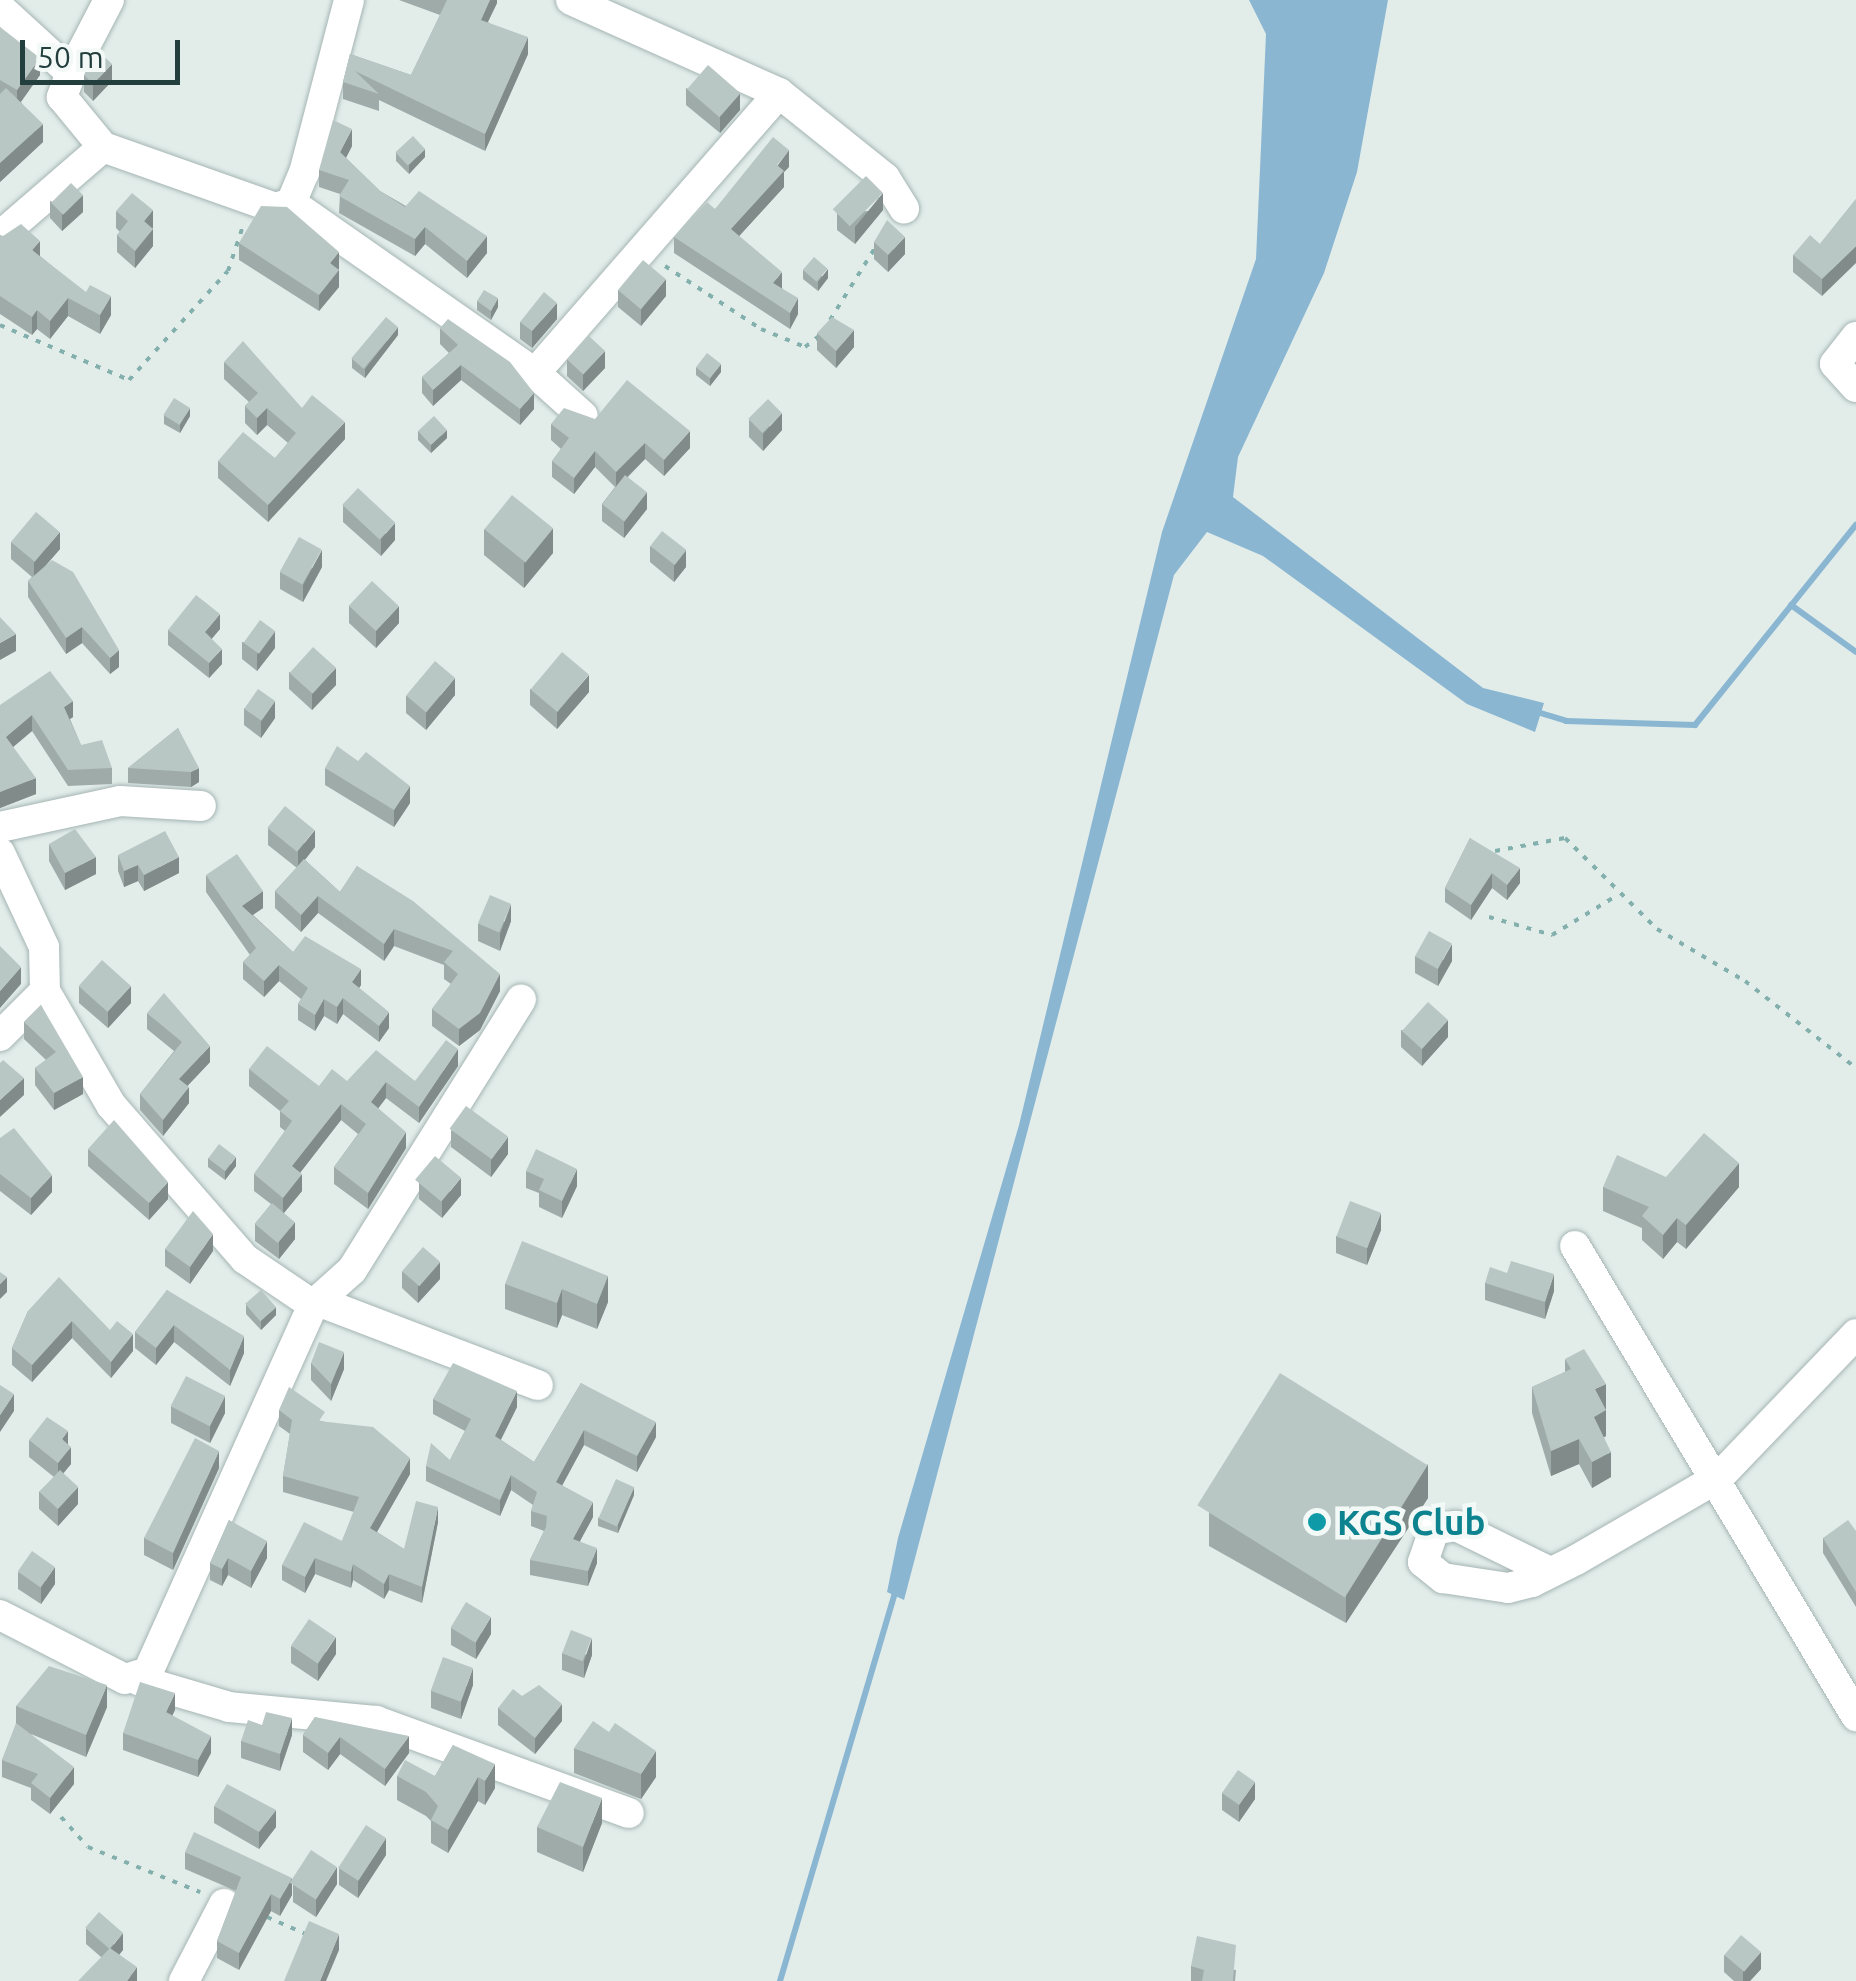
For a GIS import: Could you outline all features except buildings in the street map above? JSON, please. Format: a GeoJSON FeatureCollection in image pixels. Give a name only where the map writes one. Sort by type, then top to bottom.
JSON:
{"type":"FeatureCollection","features":[{"type":"Feature","properties":{"kind":"street"},"geometry":{"type":"LineString","coordinates":[[109,0],[62,97],[103,147],[250,205],[291,204],[535,373],[583,416]]}},
{"type":"Feature","properties":{"kind":"street"},"geometry":{"type":"LineString","coordinates":[[291,204],[349,0]]}},
{"type":"Feature","properties":{"kind":"street"},"geometry":{"type":"LineString","coordinates":[[570,0],[621,11],[780,93],[885,178],[904,208]]}},
{"type":"Feature","properties":{"kind":"street"},"geometry":{"type":"LineString","coordinates":[[7,6],[71,73]]}},
{"type":"Feature","properties":{"kind":"street"},"geometry":{"type":"LineString","coordinates":[[535,373],[780,93]]}},
{"type":"Feature","properties":{"kind":"street"},"geometry":{"type":"LineString","coordinates":[[0,236],[103,147]]}},
{"type":"Feature","properties":{"kind":"street"},"geometry":{"type":"LineString","coordinates":[[1856,337],[1836,364],[1856,387]]}},
{"type":"Feature","properties":{"kind":"street"},"geometry":{"type":"LineString","coordinates":[[0,826],[120,801],[201,806]]}},
{"type":"Feature","properties":{"kind":"street"},"geometry":{"type":"LineString","coordinates":[[0,852],[44,947],[45,991],[111,1105],[245,1259],[318,1304],[538,1385]]}},
{"type":"Feature","properties":{"kind":"street"},"geometry":{"type":"LineString","coordinates":[[0,1036],[45,991]]}},
{"type":"Feature","properties":{"kind":"street"},"geometry":{"type":"LineString","coordinates":[[131,1677],[148,1672],[167,1637],[234,1467],[318,1304],[352,1270],[474,1069],[502,1042],[521,1000]]}},
{"type":"Feature","properties":{"kind":"street"},"geometry":{"type":"LineString","coordinates":[[1575,1246],[1719,1477],[1856,1716]]}},
{"type":"Feature","properties":{"kind":"street"},"geometry":{"type":"LineString","coordinates":[[1550,1572],[1719,1477],[1856,1334]]}},
{"type":"Feature","properties":{"kind":"street"},"geometry":{"type":"LineString","coordinates":[[0,1615],[131,1677],[229,1707],[376,1722],[629,1813]]}},
{"type":"Feature","properties":{"kind":"street"},"geometry":{"type":"LineString","coordinates":[[184,1981],[224,1904]]}},
{"type":"Feature","properties":{"kind":"path"},"geometry":{"type":"LineString","coordinates":[[0,325],[129,380],[228,271],[250,205]]}},
{"type":"Feature","properties":{"kind":"path"},"geometry":{"type":"LineString","coordinates":[[641,251],[805,347],[904,208]]}},
{"type":"Feature","properties":{"kind":"path"},"geometry":{"type":"LineString","coordinates":[[1495,852],[1566,838],[1616,896],[1856,1068]]}},
{"type":"Feature","properties":{"kind":"path"},"geometry":{"type":"LineString","coordinates":[[1489,917],[1552,935],[1616,896]]}},
{"type":"Feature","properties":{"kind":"path"},"geometry":{"type":"LineString","coordinates":[[61,1817],[88,1847],[120,1860]]}},
{"type":"Feature","properties":{"kind":"water"},"geometry":{"type":"Polygon","coordinates":[[[1249,0],[1388,0],[1357,172],[1324,273],[1238,457],[1233,497],[1483,688],[1544,703],[1535,732],[1467,704],[1263,556],[1207,532],[1174,575],[904,1600],[887,1592],[898,1538],[1019,1125],[1162,532],[1256,259],[1266,34],[1249,0]]]}},
{"type":"Feature","properties":{"kind":"waterway"},"geometry":{"type":"LineString","coordinates":[[1534,711],[1566,721],[1695,725],[1856,525]]}},
{"type":"Feature","properties":{"kind":"waterway"},"geometry":{"type":"LineString","coordinates":[[1791,605],[1856,652]]}},
{"type":"Feature","properties":{"kind":"waterway"},"geometry":{"type":"LineString","coordinates":[[780,1981],[896,1589]]}},
{"type":"Feature","properties":{"kind":"place","name":"KGS Club"},"geometry":{"type":"Point","coordinates":[1317,1522]}}]}
